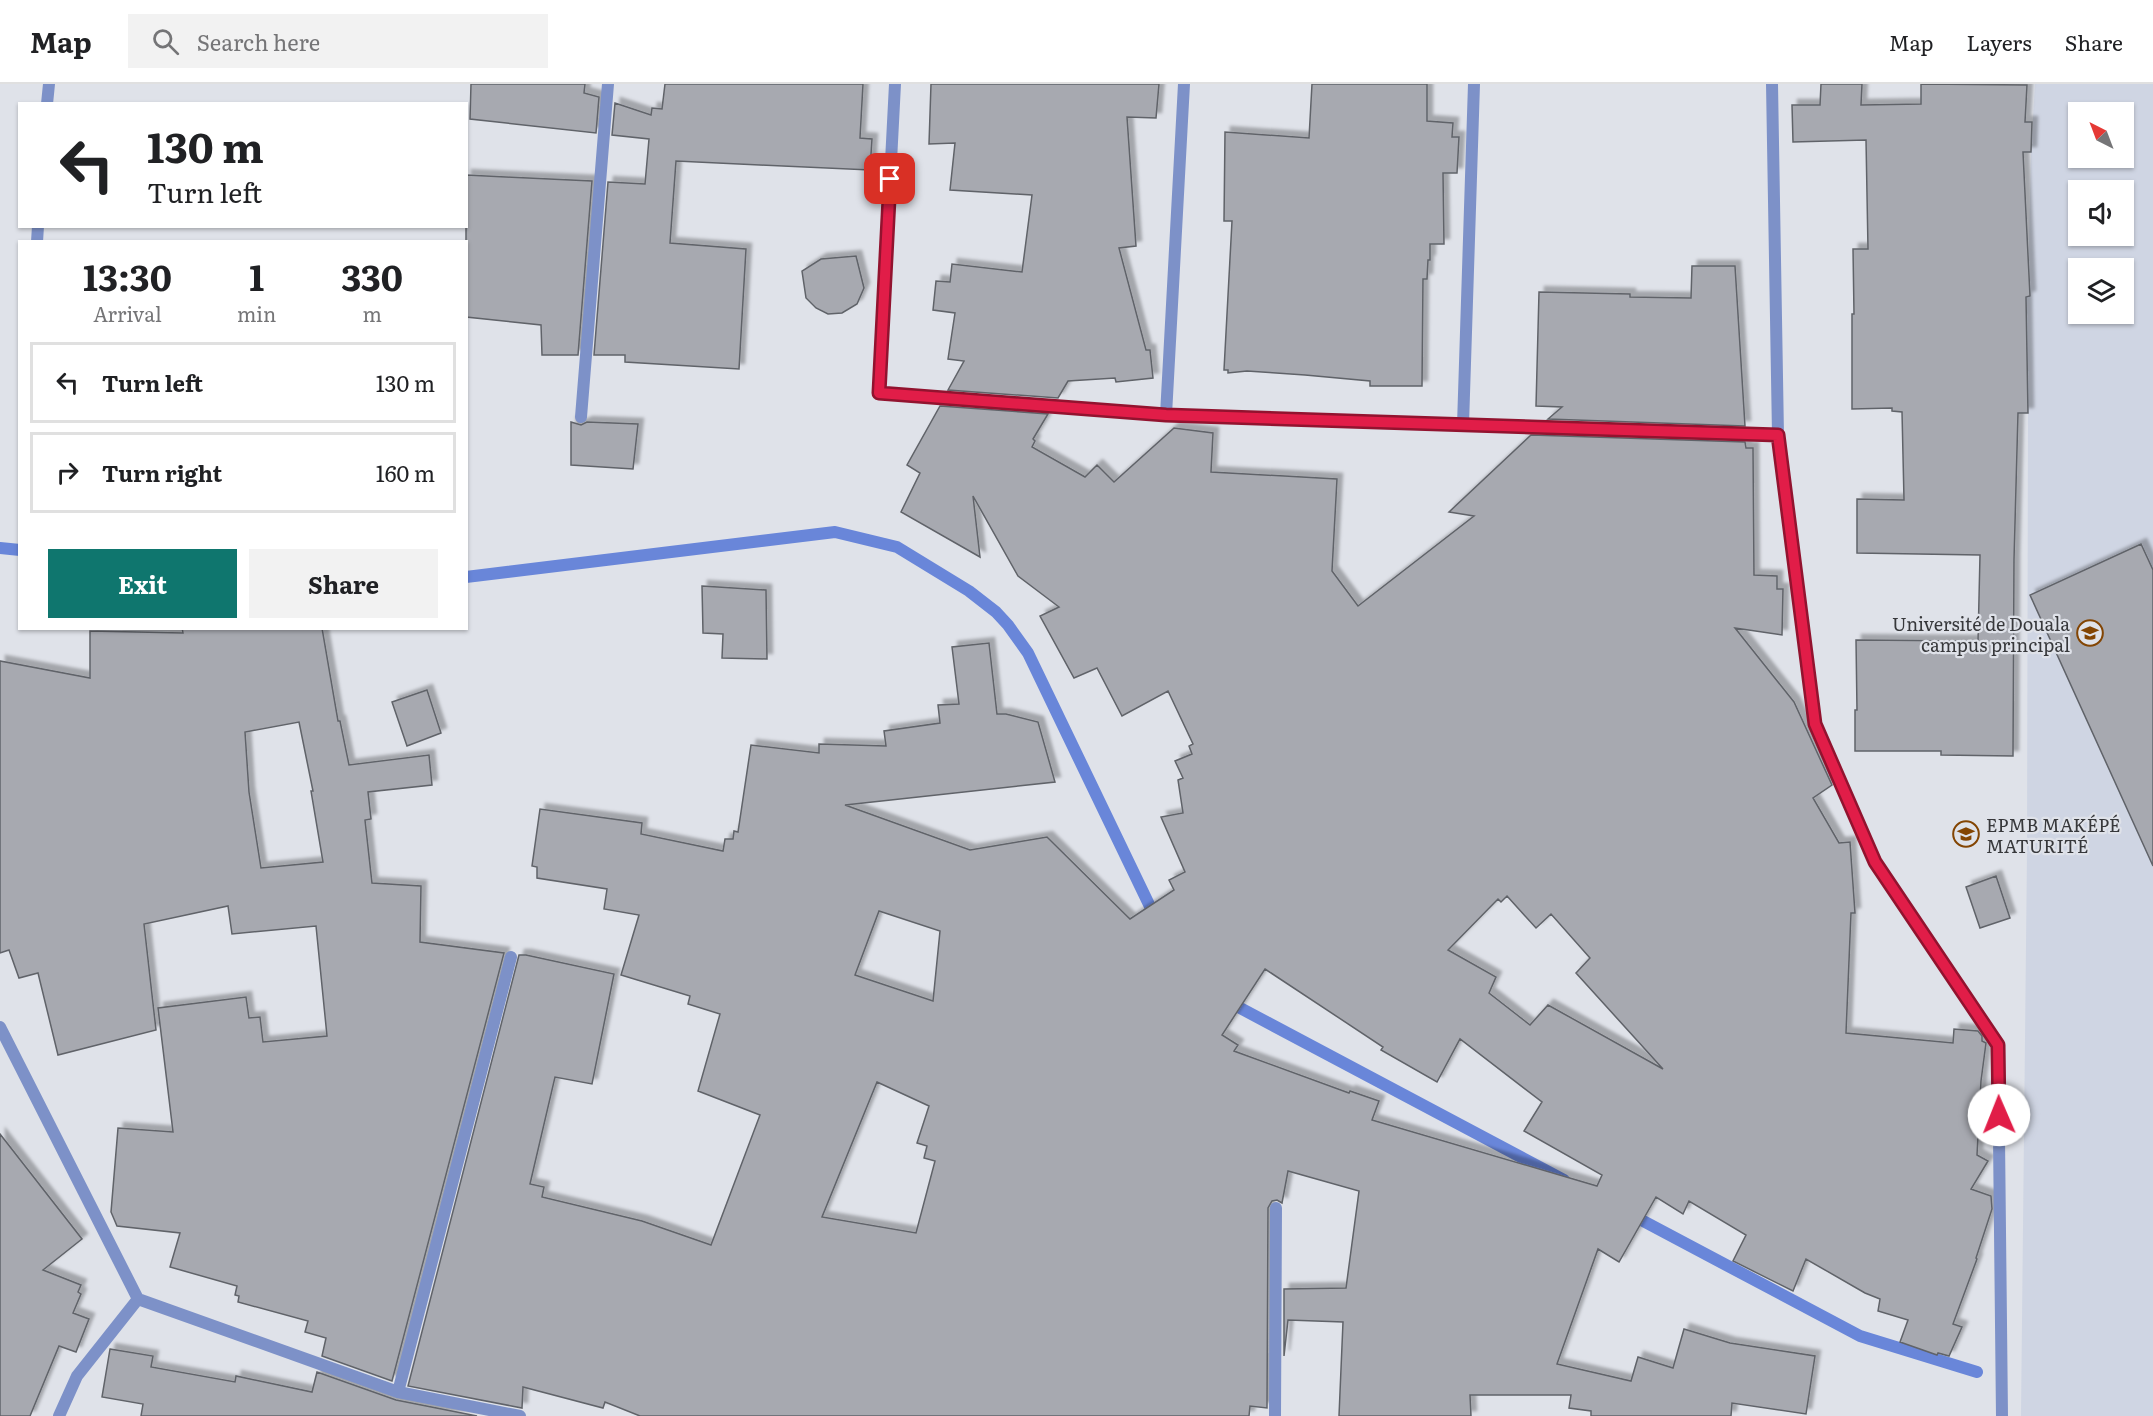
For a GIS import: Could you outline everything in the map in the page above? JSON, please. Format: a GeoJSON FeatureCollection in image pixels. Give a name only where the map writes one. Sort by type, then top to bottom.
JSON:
{"type":"FeatureCollection","features":[{"type":"Feature","properties":{"kind":"street"},"geometry":{"type":"LineString","coordinates":[[47,102],[49,84]]}},
{"type":"Feature","properties":{"kind":"street"},"geometry":{"type":"LineString","coordinates":[[580,417],[608,84]]}},
{"type":"Feature","properties":{"kind":"street"},"geometry":{"type":"LineString","coordinates":[[895,84],[879,393],[1166,415],[1778,435]]}},
{"type":"Feature","properties":{"kind":"street"},"geometry":{"type":"LineString","coordinates":[[1166,415],[1184,84]]}},
{"type":"Feature","properties":{"kind":"street"},"geometry":{"type":"LineString","coordinates":[[1463,425],[1474,84]]}},
{"type":"Feature","properties":{"kind":"street"},"geometry":{"type":"LineString","coordinates":[[1772,84],[1778,435],[1815,724],[1875,862],[1998,1045],[2002,1416]]}},
{"type":"Feature","properties":{"kind":"street"},"geometry":{"type":"LineString","coordinates":[[398,1392],[511,957]]}},
{"type":"Feature","properties":{"kind":"street"},"geometry":{"type":"LineString","coordinates":[[0,1028],[138,1299],[398,1392],[520,1416]]}},
{"type":"Feature","properties":{"kind":"street"},"geometry":{"type":"LineString","coordinates":[[1275,1416],[1276,1208]]}},
{"type":"Feature","properties":{"kind":"street"},"geometry":{"type":"LineString","coordinates":[[59,1416],[77,1376],[138,1299]]}},
{"type":"Feature","properties":{"kind":"shaded area","name":"Université de Douala campus principal"},"geometry":{"type":"Polygon","coordinates":[[[2035,84],[2153,84],[2153,1416],[2021,1416],[2027,852],[2026,297],[2030,296],[2029,246],[2035,84]]]}},
{"type":"Feature","properties":{"kind":"building"},"geometry":{"type":"Polygon","coordinates":[[[471,84],[585,84],[584,93],[599,97],[596,133],[470,119],[471,84]]]}},
{"type":"Feature","properties":{"kind":"building"},"geometry":{"type":"Polygon","coordinates":[[[665,84],[863,84],[860,138],[872,139],[870,170],[676,161],[670,243],[746,249],[739,369],[625,362],[625,355],[594,355],[608,182],[645,184],[649,139],[612,135],[615,103],[651,115],[652,108],[662,109],[665,84]]]}},
{"type":"Feature","properties":{"kind":"building"},"geometry":{"type":"Polygon","coordinates":[[[931,84],[1159,84],[1156,118],[1127,117],[1136,246],[1119,248],[1146,350],[1150,350],[1153,378],[1116,382],[1115,378],[1068,381],[1058,398],[948,390],[964,361],[948,359],[955,313],[933,310],[936,281],[950,282],[952,264],[1022,272],[1032,195],[950,190],[955,143],[929,144],[931,84]]]}},
{"type":"Feature","properties":{"kind":"building"},"geometry":{"type":"Polygon","coordinates":[[[1312,84],[1427,84],[1427,121],[1453,123],[1452,137],[1459,137],[1457,173],[1443,173],[1444,244],[1430,244],[1427,279],[1423,279],[1422,386],[1370,386],[1370,381],[1247,371],[1228,373],[1228,370],[1224,370],[1232,221],[1224,221],[1225,132],[1309,138],[1312,84]]]}},
{"type":"Feature","properties":{"kind":"building"},"geometry":{"type":"Polygon","coordinates":[[[1821,84],[1862,84],[1861,105],[1921,104],[1921,84],[2027,85],[2025,122],[2032,122],[2031,152],[2023,152],[2030,296],[2026,297],[2028,413],[2018,413],[2014,560],[2013,756],[1941,755],[1941,751],[1855,751],[1856,640],[1978,641],[1980,555],[1857,553],[1857,499],[1904,500],[1902,412],[1892,411],[1892,408],[1852,409],[1853,249],[1868,249],[1866,140],[1793,142],[1792,105],[1820,105],[1821,84]]]}},
{"type":"Feature","properties":{"kind":"building"},"geometry":{"type":"Polygon","coordinates":[[[468,175],[592,181],[578,355],[542,355],[541,325],[468,317],[468,240],[466,240],[468,175]]]}},
{"type":"Feature","properties":{"kind":"building"},"geometry":{"type":"Polygon","coordinates":[[[856,256],[864,288],[857,304],[842,313],[828,314],[816,308],[806,298],[802,271],[821,259],[856,256]]]}},
{"type":"Feature","properties":{"kind":"building"},"geometry":{"type":"Polygon","coordinates":[[[1692,266],[1735,266],[1745,426],[1548,419],[1562,407],[1536,406],[1539,292],[1691,298],[1692,266]]]}},
{"type":"Feature","properties":{"kind":"building"},"geometry":{"type":"Polygon","coordinates":[[[940,406],[1048,414],[1033,439],[1035,441],[1032,447],[1085,477],[1097,465],[1114,482],[1174,428],[1213,433],[1211,472],[1337,479],[1332,571],[1358,606],[1474,516],[1449,512],[1531,435],[1745,442],[1746,448],[1753,448],[1754,575],[1777,576],[1777,589],[1783,589],[1782,635],[1735,628],[1794,702],[1832,785],[1813,798],[1839,843],[1850,842],[1855,913],[1851,913],[1846,1033],[1953,1043],[1954,1029],[1978,1031],[1982,1036],[1982,1041],[1986,1043],[1981,1081],[1977,1155],[1988,1161],[1971,1189],[1991,1196],[1992,1209],[1977,1259],[1953,1324],[1962,1327],[1949,1356],[1938,1353],[1937,1355],[1900,1342],[1908,1320],[1878,1311],[1880,1299],[1865,1293],[1806,1259],[1793,1291],[1733,1261],[1746,1235],[1689,1201],[1683,1214],[1656,1197],[1619,1262],[1598,1249],[1557,1364],[1631,1381],[1638,1357],[1673,1368],[1684,1329],[1730,1343],[1815,1356],[1806,1414],[1732,1403],[1731,1416],[1591,1416],[1591,1411],[1569,1408],[1571,1395],[1470,1395],[1471,1416],[1339,1416],[1343,1322],[1288,1320],[1284,1356],[1284,1289],[1346,1288],[1359,1191],[1288,1171],[1282,1203],[1277,1200],[1272,1201],[1268,1208],[1267,1408],[1250,1406],[1249,1416],[640,1416],[605,1402],[603,1408],[523,1387],[522,1408],[408,1386],[519,955],[614,974],[592,1084],[555,1077],[530,1184],[544,1187],[542,1197],[642,1221],[711,1245],[760,1115],[698,1091],[720,1014],[688,1004],[690,996],[621,975],[639,915],[604,909],[607,889],[537,878],[537,867],[532,866],[540,809],[642,823],[641,834],[723,851],[725,839],[733,839],[734,831],[738,832],[751,745],[819,753],[819,744],[886,746],[884,731],[940,723],[938,705],[959,704],[952,647],[989,643],[997,714],[1038,722],[1055,782],[845,805],[970,850],[1047,837],[1130,919],[1174,890],[1169,880],[1185,872],[1161,817],[1183,813],[1178,780],[1183,778],[1175,761],[1192,754],[1189,746],[1193,744],[1168,691],[1122,716],[1097,668],[1074,678],[1040,616],[1059,607],[1018,576],[973,496],[980,557],[901,512],[920,473],[907,465],[940,406]],[[1507,896],[1501,902],[1498,899],[1448,950],[1496,977],[1489,993],[1530,1025],[1548,1005],[1663,1069],[1576,973],[1590,958],[1551,914],[1536,928],[1507,896]],[[879,911],[855,975],[933,1001],[940,931],[879,911]],[[1265,969],[1222,1035],[1238,1045],[1234,1051],[1349,1093],[1350,1091],[1379,1101],[1372,1120],[1597,1186],[1602,1175],[1524,1131],[1542,1102],[1460,1039],[1437,1082],[1381,1050],[1383,1047],[1265,969]],[[877,1082],[822,1217],[916,1233],[935,1161],[924,1158],[927,1146],[917,1143],[929,1106],[877,1082]]]}},
{"type":"Feature","properties":{"kind":"building"},"geometry":{"type":"Polygon","coordinates":[[[571,422],[581,425],[587,422],[638,424],[633,469],[571,465],[571,422]]]}},
{"type":"Feature","properties":{"kind":"building"},"geometry":{"type":"Polygon","coordinates":[[[2141,544],[2153,570],[2153,866],[2030,595],[2141,544]]]}},
{"type":"Feature","properties":{"kind":"building"},"geometry":{"type":"Polygon","coordinates":[[[702,586],[766,590],[767,659],[722,658],[723,634],[703,633],[702,586]]]}},
{"type":"Feature","properties":{"kind":"building"},"geometry":{"type":"Polygon","coordinates":[[[182,630],[322,630],[338,721],[340,721],[349,765],[429,755],[432,785],[368,792],[371,819],[365,820],[372,883],[421,886],[420,942],[504,953],[392,1381],[322,1356],[326,1338],[305,1332],[308,1321],[238,1302],[239,1296],[235,1295],[237,1286],[170,1267],[180,1233],[117,1226],[111,1212],[118,1128],[173,1132],[158,1008],[246,997],[249,1018],[260,1017],[263,1042],[327,1036],[316,926],[232,934],[228,906],[144,924],[156,1030],[58,1055],[38,973],[19,978],[9,950],[0,953],[0,661],[90,678],[90,631],[183,633],[182,630]],[[299,722],[245,732],[249,792],[261,868],[323,862],[311,791],[313,791],[299,722]]]}},
{"type":"Feature","properties":{"kind":"building"},"geometry":{"type":"Polygon","coordinates":[[[427,690],[441,733],[407,746],[392,702],[427,690]]]}},
{"type":"Feature","properties":{"kind":"building"},"geometry":{"type":"Polygon","coordinates":[[[1996,876],[2010,918],[1980,928],[1966,887],[1996,876]]]}},
{"type":"Feature","properties":{"kind":"building"},"geometry":{"type":"Polygon","coordinates":[[[0,1134],[82,1239],[43,1270],[81,1285],[78,1292],[81,1294],[73,1313],[89,1319],[76,1352],[59,1346],[30,1416],[0,1416],[0,1134]]]}},
{"type":"Feature","properties":{"kind":"building"},"geometry":{"type":"Polygon","coordinates":[[[110,1349],[153,1356],[151,1367],[235,1382],[236,1376],[312,1392],[317,1372],[396,1400],[477,1416],[141,1416],[143,1404],[102,1397],[110,1349]]]}},
{"type":"Feature","properties":{"kind":"waterway"},"geometry":{"type":"LineString","coordinates":[[468,577],[835,532],[897,547],[969,591],[996,612],[1028,653],[1156,919]]}},
{"type":"Feature","properties":{"kind":"waterway"},"geometry":{"type":"LineString","coordinates":[[0,548],[18,550]]}},
{"type":"Feature","properties":{"kind":"waterway"},"geometry":{"type":"LineString","coordinates":[[1227,1001],[1564,1180]]}},
{"type":"Feature","properties":{"kind":"waterway"},"geometry":{"type":"LineString","coordinates":[[1630,1214],[1860,1336],[1977,1372]]}},
{"type":"Feature","properties":{"kind":"place","name":"Université de Douala campus principal"},"geometry":{"type":"Point","coordinates":[2090,633]}},
{"type":"Feature","properties":{"kind":"place","name":"EPMB MAKÉPÉ MATURITÉ"},"geometry":{"type":"Point","coordinates":[1966,834]}},
{"type":"Feature","properties":{"kind":"route"},"geometry":{"type":"LineString","coordinates":[[890,179],[879,393],[1166,415],[1778,435],[1815,724],[1875,862],[1998,1045],[1999,1115]]}}]}
